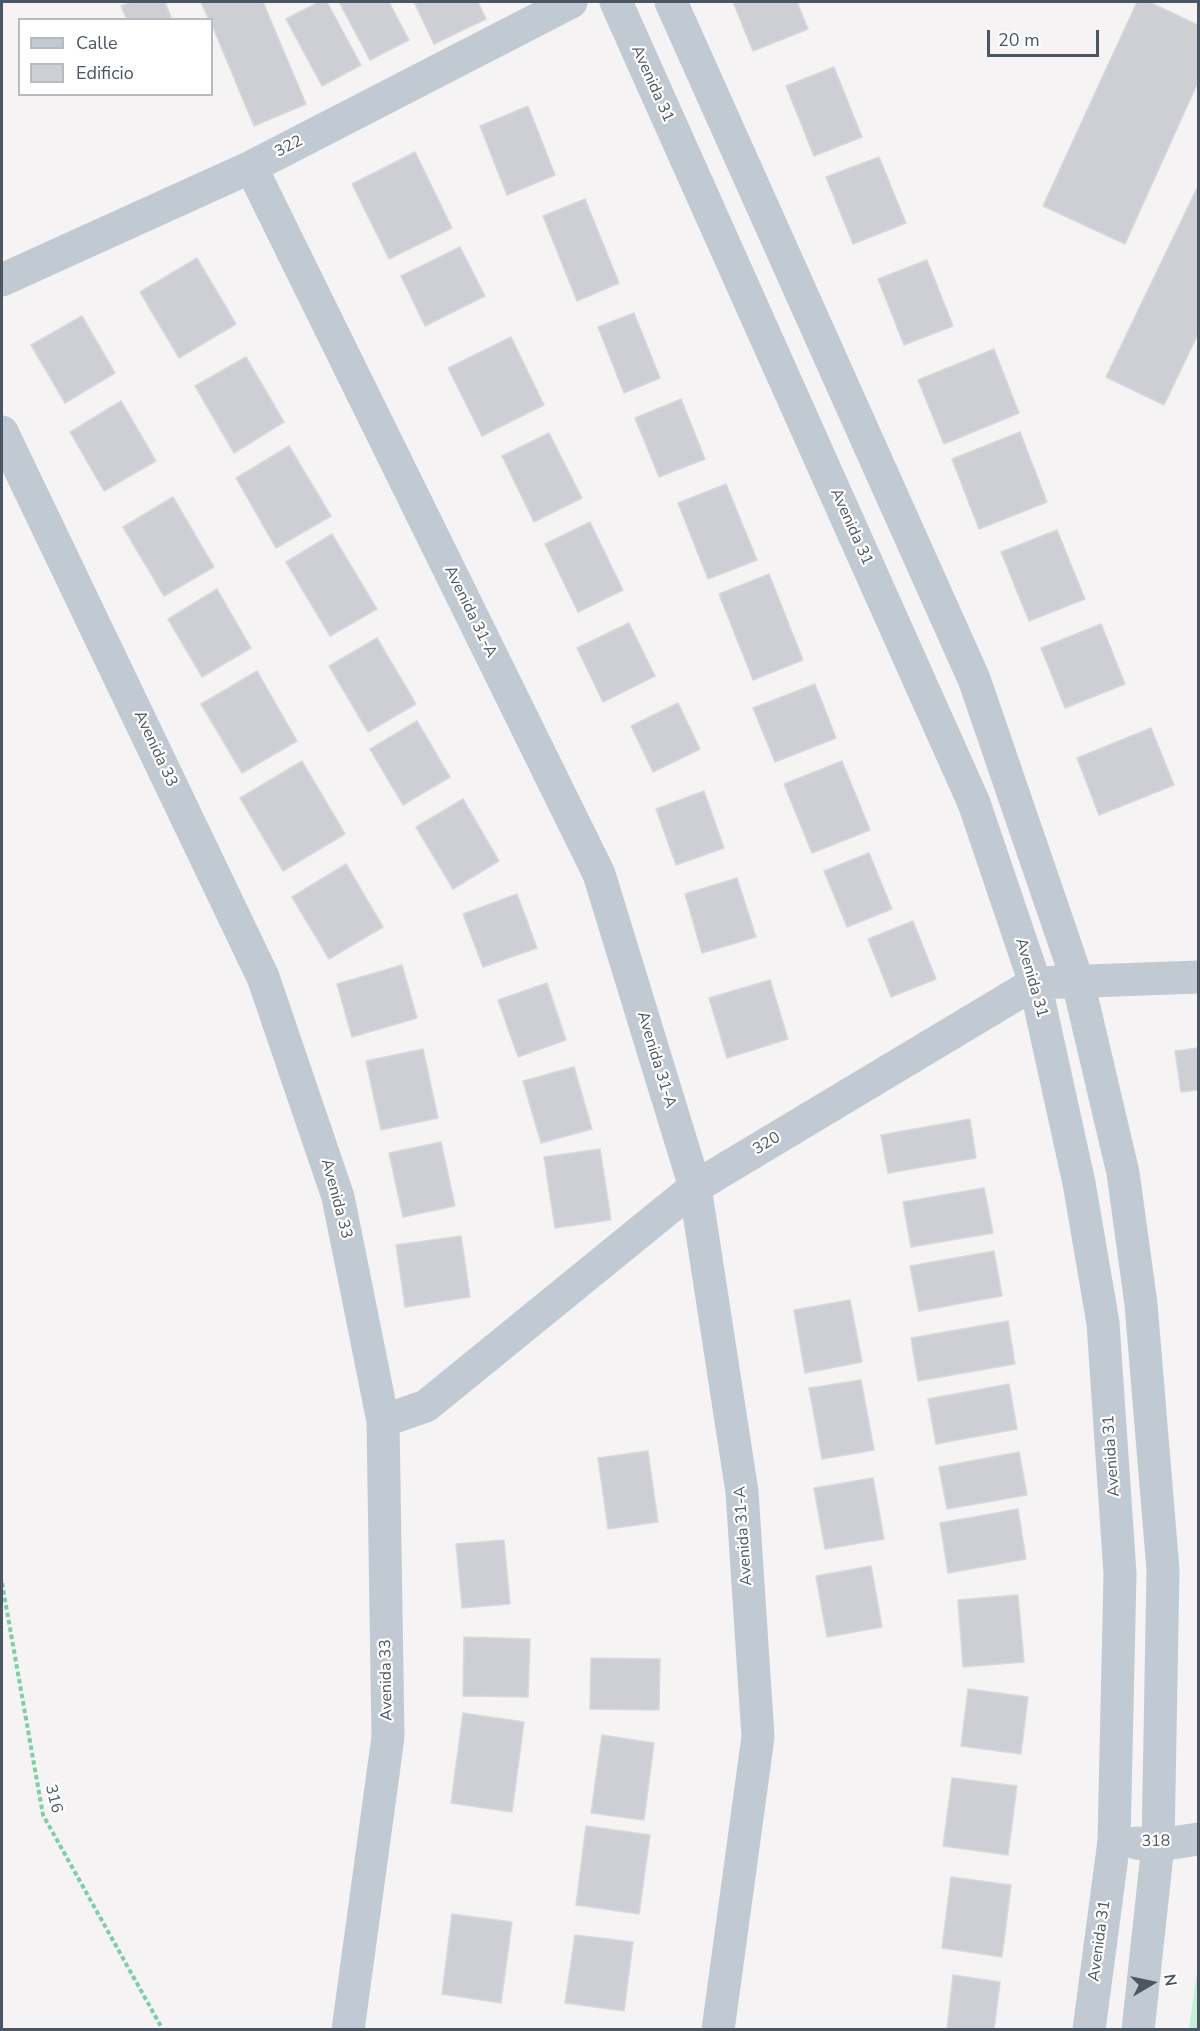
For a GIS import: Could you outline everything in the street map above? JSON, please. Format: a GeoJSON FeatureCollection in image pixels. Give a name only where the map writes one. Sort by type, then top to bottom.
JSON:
{"type":"FeatureCollection","features":[{"type":"Feature","properties":{"kind":"street","name":"322"},"geometry":{"type":"LineString","coordinates":[[2,280],[252,166],[571,2]]}},
{"type":"Feature","properties":{"kind":"street","name":"Avenida 31"},"geometry":{"type":"LineString","coordinates":[[616,2],[974,803],[1035,983],[1079,1183],[1102,1323],[1120,1574],[1114,1841],[1089,2030]]}},
{"type":"Feature","properties":{"kind":"street"},"geometry":{"type":"LineString","coordinates":[[671,2],[974,679],[1078,982],[1123,1173],[1141,1304],[1163,1570],[1158,1845],[1138,2030]]}},
{"type":"Feature","properties":{"kind":"street","name":"Avenida 31-A"},"geometry":{"type":"LineString","coordinates":[[252,166],[599,874],[695,1187],[742,1492],[758,1737],[718,2030]]}},
{"type":"Feature","properties":{"kind":"street","name":"Avenida 33"},"geometry":{"type":"LineString","coordinates":[[2,432],[264,977],[338,1197],[383,1421],[388,1737],[348,2030]]}},
{"type":"Feature","properties":{"kind":"street","name":"320"},"geometry":{"type":"LineString","coordinates":[[383,1421],[426,1406],[695,1187],[1035,983],[1198,977]]}},
{"type":"Feature","properties":{"kind":"street","name":"318"},"geometry":{"type":"LineString","coordinates":[[1114,1841],[1158,1845],[1198,1839]]}},
{"type":"Feature","properties":{"kind":"path","name":"316"},"geometry":{"type":"LineString","coordinates":[[2,1582],[43,1815],[163,2030]]}},
{"type":"Feature","properties":{"kind":"green space"},"geometry":{"type":"Polygon","coordinates":[[[1198,1964],[1198,2029],[1189,2029],[1198,1964]]]}},
{"type":"Feature","properties":{"kind":"building"},"geometry":{"type":"Polygon","coordinates":[[[131,2],[165,2],[171,18],[126,18],[121,6],[131,2]]]}},
{"type":"Feature","properties":{"kind":"building"},"geometry":{"type":"Polygon","coordinates":[[[201,2],[263,2],[306,104],[254,126],[213,27],[213,18],[208,18],[201,2]]]}},
{"type":"Feature","properties":{"kind":"building"},"geometry":{"type":"Polygon","coordinates":[[[319,2],[327,2],[361,65],[322,86],[286,19],[319,2]]]}},
{"type":"Feature","properties":{"kind":"building"},"geometry":{"type":"Polygon","coordinates":[[[339,2],[389,2],[409,40],[370,60],[339,2]]]}},
{"type":"Feature","properties":{"kind":"building"},"geometry":{"type":"Polygon","coordinates":[[[414,2],[478,2],[486,19],[434,44],[414,2]]]}},
{"type":"Feature","properties":{"kind":"building"},"geometry":{"type":"Polygon","coordinates":[[[733,2],[797,2],[808,29],[753,51],[733,2]]]}},
{"type":"Feature","properties":{"kind":"building"},"geometry":{"type":"Polygon","coordinates":[[[1137,2],[1149,2],[1198,25],[1198,82],[1125,244],[1043,206],[1137,2]]]}},
{"type":"Feature","properties":{"kind":"building"},"geometry":{"type":"Polygon","coordinates":[[[834,67],[862,137],[814,156],[786,86],[834,67]]]}},
{"type":"Feature","properties":{"kind":"building"},"geometry":{"type":"Polygon","coordinates":[[[528,106],[555,175],[507,195],[480,126],[528,106]]]}},
{"type":"Feature","properties":{"kind":"building"},"geometry":{"type":"Polygon","coordinates":[[[415,152],[452,228],[389,259],[352,184],[415,152]]]}},
{"type":"Feature","properties":{"kind":"building"},"geometry":{"type":"Polygon","coordinates":[[[879,157],[906,223],[853,244],[826,177],[879,157]]]}},
{"type":"Feature","properties":{"kind":"building"},"geometry":{"type":"Polygon","coordinates":[[[1198,186],[1198,334],[1164,405],[1106,377],[1198,186]]]}},
{"type":"Feature","properties":{"kind":"building"},"geometry":{"type":"Polygon","coordinates":[[[585,199],[619,283],[577,301],[543,216],[585,199]]]}},
{"type":"Feature","properties":{"kind":"building"},"geometry":{"type":"Polygon","coordinates":[[[460,247],[485,296],[425,326],[401,276],[460,247]]]}},
{"type":"Feature","properties":{"kind":"building"},"geometry":{"type":"Polygon","coordinates":[[[197,258],[236,324],[179,358],[140,292],[197,258]]]}},
{"type":"Feature","properties":{"kind":"building"},"geometry":{"type":"Polygon","coordinates":[[[927,260],[953,326],[904,345],[878,279],[927,260]]]}},
{"type":"Feature","properties":{"kind":"building"},"geometry":{"type":"Polygon","coordinates":[[[634,313],[660,378],[624,393],[598,327],[634,313]]]}},
{"type":"Feature","properties":{"kind":"building"},"geometry":{"type":"Polygon","coordinates":[[[82,316],[115,373],[65,403],[31,345],[82,316]]]}},
{"type":"Feature","properties":{"kind":"building"},"geometry":{"type":"Polygon","coordinates":[[[511,337],[544,405],[482,436],[448,368],[511,337]]]}},
{"type":"Feature","properties":{"kind":"building"},"geometry":{"type":"Polygon","coordinates":[[[994,349],[1019,413],[944,444],[918,380],[994,349]]]}},
{"type":"Feature","properties":{"kind":"building"},"geometry":{"type":"Polygon","coordinates":[[[246,357],[284,422],[234,453],[195,386],[246,357]]]}},
{"type":"Feature","properties":{"kind":"building"},"geometry":{"type":"Polygon","coordinates":[[[681,399],[705,459],[659,477],[635,418],[681,399]]]}},
{"type":"Feature","properties":{"kind":"building"},"geometry":{"type":"Polygon","coordinates":[[[121,401],[156,461],[104,491],[70,432],[121,401]]]}},
{"type":"Feature","properties":{"kind":"building"},"geometry":{"type":"Polygon","coordinates":[[[1020,432],[1047,502],[979,529],[952,459],[1020,432]]]}},
{"type":"Feature","properties":{"kind":"building"},"geometry":{"type":"Polygon","coordinates":[[[549,433],[582,498],[534,522],[502,456],[549,433]]]}},
{"type":"Feature","properties":{"kind":"building"},"geometry":{"type":"Polygon","coordinates":[[[289,446],[331,516],[276,548],[236,478],[289,446]]]}},
{"type":"Feature","properties":{"kind":"building"},"geometry":{"type":"Polygon","coordinates":[[[726,484],[757,560],[708,579],[678,503],[726,484]]]}},
{"type":"Feature","properties":{"kind":"building"},"geometry":{"type":"Polygon","coordinates":[[[173,497],[214,567],[164,596],[123,527],[173,497]]]}},
{"type":"Feature","properties":{"kind":"building"},"geometry":{"type":"Polygon","coordinates":[[[590,522],[623,590],[578,612],[545,544],[590,522]]]}},
{"type":"Feature","properties":{"kind":"building"},"geometry":{"type":"Polygon","coordinates":[[[1057,530],[1085,599],[1029,621],[1001,552],[1057,530]]]}},
{"type":"Feature","properties":{"kind":"building"},"geometry":{"type":"Polygon","coordinates":[[[332,534],[377,609],[330,636],[286,562],[332,534]]]}},
{"type":"Feature","properties":{"kind":"building"},"geometry":{"type":"Polygon","coordinates":[[[769,574],[803,660],[753,680],[719,594],[769,574]]]}},
{"type":"Feature","properties":{"kind":"building"},"geometry":{"type":"Polygon","coordinates":[[[217,589],[251,648],[202,677],[168,619],[217,589]]]}},
{"type":"Feature","properties":{"kind":"building"},"geometry":{"type":"Polygon","coordinates":[[[629,623],[655,676],[603,702],[577,648],[629,623]]]}},
{"type":"Feature","properties":{"kind":"building"},"geometry":{"type":"Polygon","coordinates":[[[1101,624],[1125,684],[1065,708],[1041,648],[1101,624]]]}},
{"type":"Feature","properties":{"kind":"building"},"geometry":{"type":"Polygon","coordinates":[[[377,638],[416,704],[368,732],[329,666],[377,638]]]}},
{"type":"Feature","properties":{"kind":"building"},"geometry":{"type":"Polygon","coordinates":[[[257,671],[297,741],[242,773],[201,704],[257,671]]]}},
{"type":"Feature","properties":{"kind":"building"},"geometry":{"type":"Polygon","coordinates":[[[815,684],[836,738],[775,762],[753,708],[815,684]]]}},
{"type":"Feature","properties":{"kind":"building"},"geometry":{"type":"Polygon","coordinates":[[[678,703],[700,749],[653,772],[631,726],[678,703]]]}},
{"type":"Feature","properties":{"kind":"building"},"geometry":{"type":"Polygon","coordinates":[[[417,721],[450,777],[403,805],[370,749],[417,721]]]}},
{"type":"Feature","properties":{"kind":"building"},"geometry":{"type":"Polygon","coordinates":[[[1151,728],[1174,785],[1099,815],[1077,758],[1151,728]]]}},
{"type":"Feature","properties":{"kind":"building"},"geometry":{"type":"Polygon","coordinates":[[[302,761],[345,834],[283,871],[240,798],[302,761]]]}},
{"type":"Feature","properties":{"kind":"building"},"geometry":{"type":"Polygon","coordinates":[[[842,761],[870,830],[812,853],[784,784],[842,761]]]}},
{"type":"Feature","properties":{"kind":"building"},"geometry":{"type":"Polygon","coordinates":[[[704,791],[724,848],[676,865],[656,809],[704,791]]]}},
{"type":"Feature","properties":{"kind":"building"},"geometry":{"type":"Polygon","coordinates":[[[463,799],[499,861],[453,889],[416,827],[463,799]]]}},
{"type":"Feature","properties":{"kind":"building"},"geometry":{"type":"Polygon","coordinates":[[[869,853],[892,909],[847,927],[824,871],[869,853]]]}},
{"type":"Feature","properties":{"kind":"building"},"geometry":{"type":"Polygon","coordinates":[[[346,864],[383,927],[329,959],[292,897],[346,864]]]}},
{"type":"Feature","properties":{"kind":"building"},"geometry":{"type":"Polygon","coordinates":[[[737,878],[756,937],[702,953],[685,894],[737,878]]]}},
{"type":"Feature","properties":{"kind":"building"},"geometry":{"type":"Polygon","coordinates":[[[517,894],[537,948],[483,967],[463,914],[517,894]]]}},
{"type":"Feature","properties":{"kind":"building"},"geometry":{"type":"Polygon","coordinates":[[[913,921],[936,979],[891,997],[868,939],[913,921]]]}},
{"type":"Feature","properties":{"kind":"building"},"geometry":{"type":"Polygon","coordinates":[[[402,965],[417,1018],[352,1037],[337,984],[402,965]]]}},
{"type":"Feature","properties":{"kind":"building"},"geometry":{"type":"Polygon","coordinates":[[[770,980],[788,1039],[727,1058],[709,998],[770,980]]]}},
{"type":"Feature","properties":{"kind":"building"},"geometry":{"type":"Polygon","coordinates":[[[547,983],[566,1040],[518,1057],[498,1000],[547,983]]]}},
{"type":"Feature","properties":{"kind":"building"},"geometry":{"type":"Polygon","coordinates":[[[1198,1048],[1198,1090],[1181,1092],[1175,1051],[1198,1048]]]}},
{"type":"Feature","properties":{"kind":"building"},"geometry":{"type":"Polygon","coordinates":[[[423,1049],[438,1118],[381,1130],[366,1061],[423,1049]]]}},
{"type":"Feature","properties":{"kind":"building"},"geometry":{"type":"Polygon","coordinates":[[[574,1067],[592,1129],[541,1143],[523,1081],[574,1067]]]}},
{"type":"Feature","properties":{"kind":"building"},"geometry":{"type":"Polygon","coordinates":[[[970,1119],[976,1158],[888,1173],[881,1135],[970,1119]]]}},
{"type":"Feature","properties":{"kind":"building"},"geometry":{"type":"Polygon","coordinates":[[[441,1142],[455,1206],[403,1217],[389,1153],[441,1142]]]}},
{"type":"Feature","properties":{"kind":"building"},"geometry":{"type":"Polygon","coordinates":[[[600,1149],[611,1220],[555,1228],[544,1157],[600,1149]]]}},
{"type":"Feature","properties":{"kind":"building"},"geometry":{"type":"Polygon","coordinates":[[[984,1188],[993,1233],[911,1247],[903,1202],[984,1188]]]}},
{"type":"Feature","properties":{"kind":"building"},"geometry":{"type":"Polygon","coordinates":[[[461,1236],[470,1297],[405,1307],[396,1245],[461,1236]]]}},
{"type":"Feature","properties":{"kind":"building"},"geometry":{"type":"Polygon","coordinates":[[[994,1251],[1002,1296],[919,1311],[910,1266],[994,1251]]]}},
{"type":"Feature","properties":{"kind":"building"},"geometry":{"type":"Polygon","coordinates":[[[850,1300],[862,1362],[805,1373],[794,1310],[850,1300]]]}},
{"type":"Feature","properties":{"kind":"building"},"geometry":{"type":"Polygon","coordinates":[[[1008,1321],[1015,1364],[918,1381],[911,1338],[1008,1321]]]}},
{"type":"Feature","properties":{"kind":"building"},"geometry":{"type":"Polygon","coordinates":[[[861,1380],[874,1450],[822,1459],[809,1388],[861,1380]]]}},
{"type":"Feature","properties":{"kind":"building"},"geometry":{"type":"Polygon","coordinates":[[[1009,1384],[1017,1429],[936,1444],[928,1399],[1009,1384]]]}},
{"type":"Feature","properties":{"kind":"building"},"geometry":{"type":"Polygon","coordinates":[[[648,1451],[658,1522],[608,1529],[598,1458],[648,1451]]]}},
{"type":"Feature","properties":{"kind":"building"},"geometry":{"type":"Polygon","coordinates":[[[1019,1452],[1027,1495],[947,1509],[939,1467],[1019,1452]]]}},
{"type":"Feature","properties":{"kind":"building"},"geometry":{"type":"Polygon","coordinates":[[[873,1478],[884,1539],[825,1549],[814,1488],[873,1478]]]}},
{"type":"Feature","properties":{"kind":"building"},"geometry":{"type":"Polygon","coordinates":[[[1018,1509],[1026,1559],[948,1573],[940,1523],[1018,1509]]]}},
{"type":"Feature","properties":{"kind":"building"},"geometry":{"type":"Polygon","coordinates":[[[504,1540],[510,1604],[462,1608],[456,1544],[504,1540]]]}},
{"type":"Feature","properties":{"kind":"building"},"geometry":{"type":"Polygon","coordinates":[[[871,1566],[882,1627],[827,1637],[816,1576],[871,1566]]]}},
{"type":"Feature","properties":{"kind":"building"},"geometry":{"type":"Polygon","coordinates":[[[1018,1595],[1024,1662],[963,1667],[958,1600],[1018,1595]]]}},
{"type":"Feature","properties":{"kind":"building"},"geometry":{"type":"Polygon","coordinates":[[[464,1637],[530,1639],[528,1697],[463,1696],[464,1637]]]}},
{"type":"Feature","properties":{"kind":"building"},"geometry":{"type":"Polygon","coordinates":[[[591,1658],[660,1659],[659,1710],[590,1709],[591,1658]]]}},
{"type":"Feature","properties":{"kind":"building"},"geometry":{"type":"Polygon","coordinates":[[[968,1689],[1028,1697],[1021,1754],[961,1746],[968,1689]]]}},
{"type":"Feature","properties":{"kind":"building"},"geometry":{"type":"Polygon","coordinates":[[[463,1713],[524,1722],[512,1812],[451,1803],[463,1713]]]}},
{"type":"Feature","properties":{"kind":"building"},"geometry":{"type":"Polygon","coordinates":[[[602,1735],[654,1743],[644,1820],[591,1813],[602,1735]]]}},
{"type":"Feature","properties":{"kind":"building"},"geometry":{"type":"Polygon","coordinates":[[[952,1778],[1017,1786],[1008,1855],[943,1846],[952,1778]]]}},
{"type":"Feature","properties":{"kind":"building"},"geometry":{"type":"Polygon","coordinates":[[[586,1826],[650,1835],[639,1914],[576,1905],[586,1826]]]}},
{"type":"Feature","properties":{"kind":"building"},"geometry":{"type":"Polygon","coordinates":[[[951,1877],[1011,1885],[1002,1957],[942,1948],[951,1877]]]}},
{"type":"Feature","properties":{"kind":"building"},"geometry":{"type":"Polygon","coordinates":[[[452,1914],[512,1922],[501,2003],[442,1994],[452,1914]]]}},
{"type":"Feature","properties":{"kind":"building"},"geometry":{"type":"Polygon","coordinates":[[[575,1935],[633,1942],[624,2011],[565,2003],[575,1935]]]}},
{"type":"Feature","properties":{"kind":"building"},"geometry":{"type":"Polygon","coordinates":[[[953,1975],[1000,1982],[994,2030],[947,2030],[953,1975]]]}}]}
